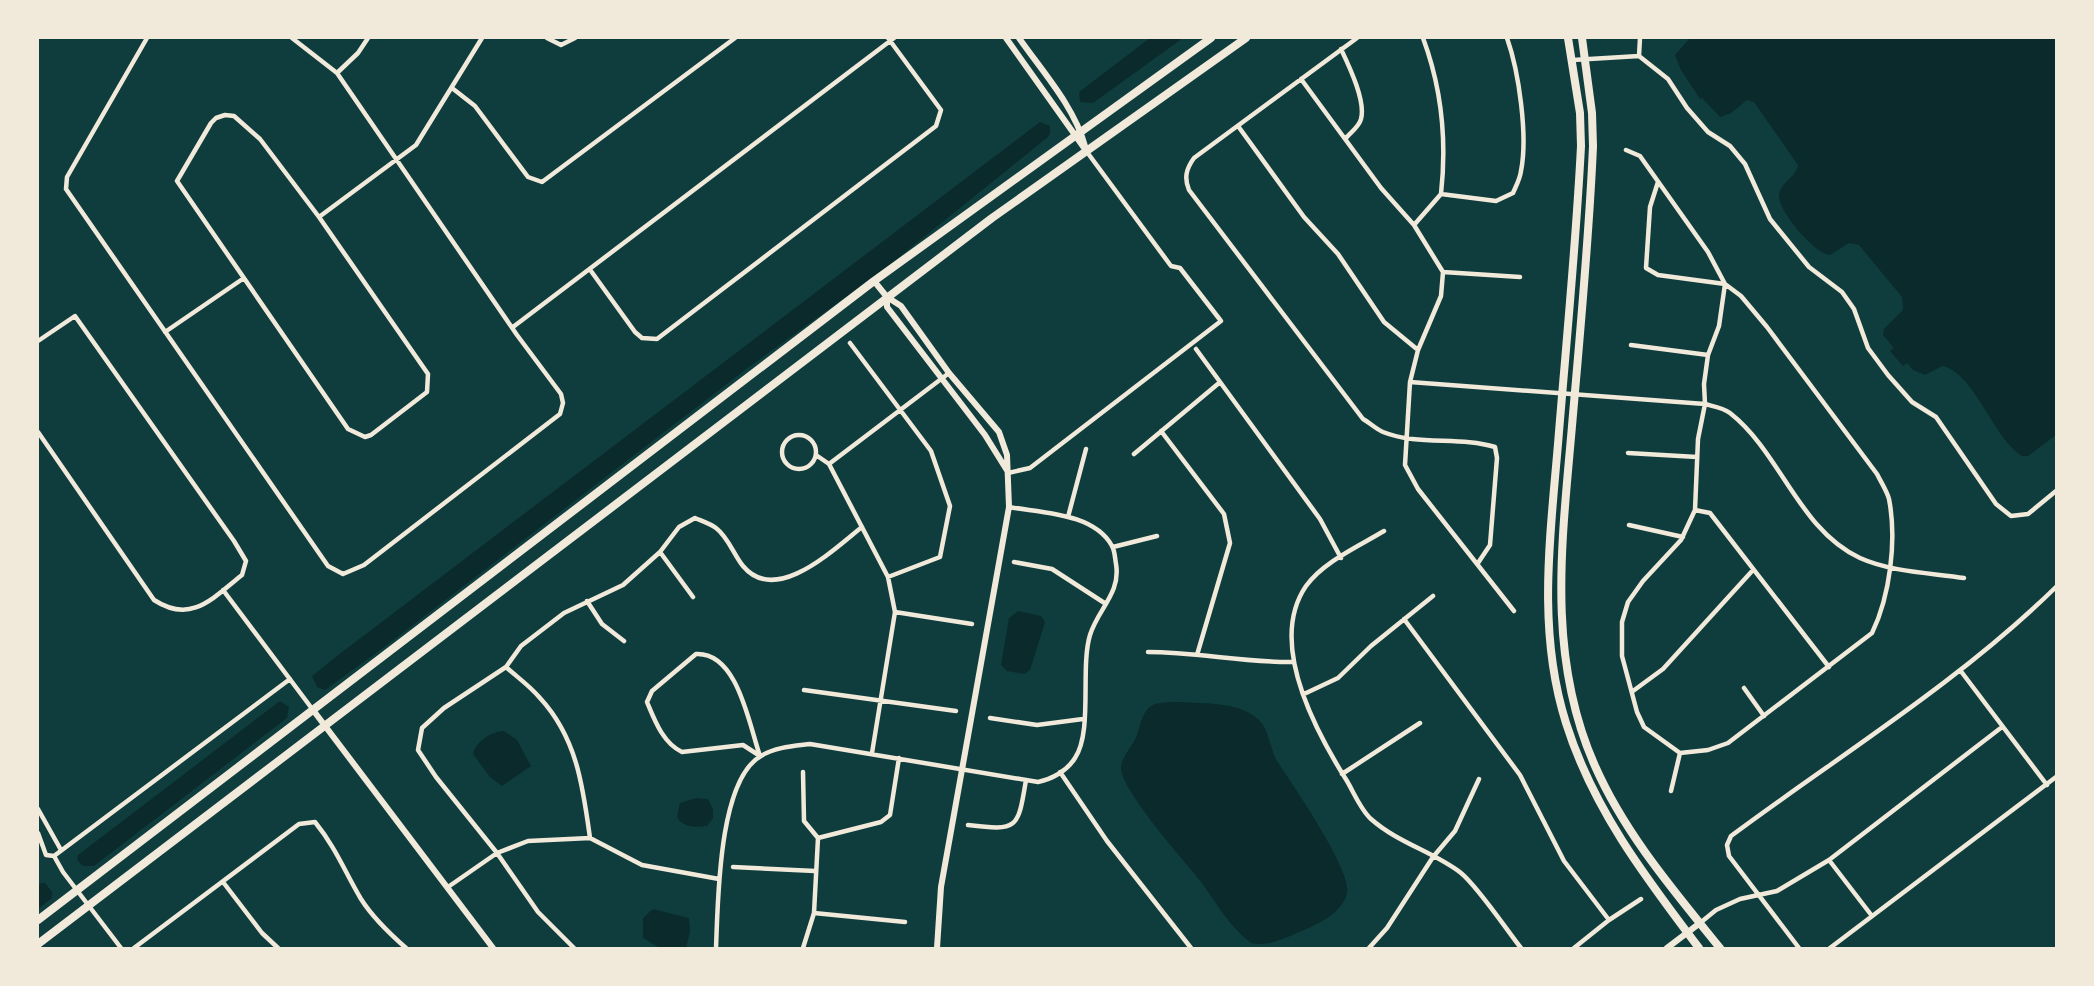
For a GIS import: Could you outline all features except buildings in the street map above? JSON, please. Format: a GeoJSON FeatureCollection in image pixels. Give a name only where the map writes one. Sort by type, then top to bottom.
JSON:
{"type":"FeatureCollection","features":[{"type":"Feature","properties":{"kind":"main road"},"geometry":{"type":"LineString","coordinates":[[38,920],[874,281],[1211,38]]}},
{"type":"Feature","properties":{"kind":"main road"},"geometry":{"type":"LineString","coordinates":[[38,944],[992,218],[1246,38]]}},
{"type":"Feature","properties":{"kind":"main road"},"geometry":{"type":"LineString","coordinates":[[1568,38],[1573,60],[1581,146],[1547,598],[1552,661],[1566,723],[1583,770],[1612,826],[1647,879],[1699,948]]}},
{"type":"Feature","properties":{"kind":"main road"},"geometry":{"type":"LineString","coordinates":[[1582,38],[1587,59],[1593,146],[1560,598],[1564,659],[1578,720],[1594,764],[1623,820],[1720,948]]}},
{"type":"Feature","properties":{"kind":"street"},"geometry":{"type":"LineString","coordinates":[[147,38],[67,177],[66,189],[328,566],[343,574],[364,566],[560,414],[563,403],[561,394],[337,73],[292,38]]}},
{"type":"Feature","properties":{"kind":"street"},"geometry":{"type":"LineString","coordinates":[[337,73],[358,53],[368,38]]}},
{"type":"Feature","properties":{"kind":"street"},"geometry":{"type":"LineString","coordinates":[[319,217],[416,145],[482,38]]}},
{"type":"Feature","properties":{"kind":"street"},"geometry":{"type":"LineString","coordinates":[[547,38],[561,45],[575,38]]}},
{"type":"Feature","properties":{"kind":"street"},"geometry":{"type":"LineString","coordinates":[[452,88],[475,106],[528,177],[542,182],[735,38]]}},
{"type":"Feature","properties":{"kind":"street"},"geometry":{"type":"LineString","coordinates":[[1006,38],[1078,133]]}},
{"type":"Feature","properties":{"kind":"street"},"geometry":{"type":"LineString","coordinates":[[1008,473],[1030,468],[1221,321],[1180,268],[1171,266],[1087,152],[1078,133],[1019,38]]}},
{"type":"Feature","properties":{"kind":"street"},"geometry":{"type":"LineString","coordinates":[[1357,38],[1194,158],[1186,174],[1189,190],[1364,419],[1383,432],[1478,442],[1495,447],[1490,545],[1478,563]]}},
{"type":"Feature","properties":{"kind":"street"},"geometry":{"type":"LineString","coordinates":[[1414,225],[1441,194],[1445,158],[1442,106],[1423,38]]}},
{"type":"Feature","properties":{"kind":"street"},"geometry":{"type":"LineString","coordinates":[[1441,194],[1496,201],[1513,193],[1521,171],[1523,141],[1520,104],[1507,38]]}},
{"type":"Feature","properties":{"kind":"street"},"geometry":{"type":"LineString","coordinates":[[1639,56],[1640,38]]}},
{"type":"Feature","properties":{"kind":"street"},"geometry":{"type":"LineString","coordinates":[[513,327],[591,271],[891,39],[935,101],[941,115],[936,126],[657,339],[648,340],[635,332],[591,271]]}},
{"type":"Feature","properties":{"kind":"street"},"geometry":{"type":"LineString","coordinates":[[1341,49],[1354,79],[1362,115],[1361,122],[1346,138]]}},
{"type":"Feature","properties":{"kind":"street"},"geometry":{"type":"LineString","coordinates":[[1573,60],[1639,56],[1668,79],[1687,108],[1708,132],[1730,146],[1745,164],[1770,219],[1809,267],[1842,292],[1854,309],[1868,348],[1912,402],[1936,417],[1996,504],[2011,516],[2028,514],[2056,491]]}},
{"type":"Feature","properties":{"kind":"street"},"geometry":{"type":"LineString","coordinates":[[1301,79],[1381,188],[1414,225],[1443,272],[1441,296],[1418,350],[1410,382],[1405,465],[1418,489],[1514,611]]}},
{"type":"Feature","properties":{"kind":"street"},"geometry":{"type":"LineString","coordinates":[[234,116],[260,139],[319,217],[429,374],[430,385],[427,392],[365,437],[348,429],[177,181],[211,123],[216,118],[234,116]]}},
{"type":"Feature","properties":{"kind":"street"},"geometry":{"type":"LineString","coordinates":[[1238,126],[1304,217],[1338,254],[1384,321],[1418,350]]}},
{"type":"Feature","properties":{"kind":"street"},"geometry":{"type":"LineString","coordinates":[[1626,150],[1640,156],[1708,252],[1725,284],[1741,296],[1767,327],[1876,474],[1889,498],[1891,536],[1888,566],[1881,615],[1872,633],[1728,742],[1708,750],[1680,753],[1644,727],[1637,712],[1633,690],[1622,656],[1622,622],[1628,602],[1643,581],[1683,537],[1695,510],[1704,384],[1708,355],[1719,326],[1725,284]]}},
{"type":"Feature","properties":{"kind":"street"},"geometry":{"type":"LineString","coordinates":[[1658,182],[1650,207],[1646,268],[1658,275],[1725,284]]}},
{"type":"Feature","properties":{"kind":"street"},"geometry":{"type":"LineString","coordinates":[[1443,272],[1520,277]]}},
{"type":"Feature","properties":{"kind":"street"},"geometry":{"type":"LineString","coordinates":[[165,332],[244,278]]}},
{"type":"Feature","properties":{"kind":"street"},"geometry":{"type":"LineString","coordinates":[[874,281],[887,297],[901,306],[949,373],[999,432],[1007,455],[1009,507],[941,887],[937,948]]}},
{"type":"Feature","properties":{"kind":"street"},"geometry":{"type":"LineString","coordinates":[[887,297],[887,307],[985,435],[1008,473]]}},
{"type":"Feature","properties":{"kind":"street"},"geometry":{"type":"LineString","coordinates":[[38,341],[75,316],[246,561],[242,575],[191,611],[170,610],[154,600],[38,432]]}},
{"type":"Feature","properties":{"kind":"street"},"geometry":{"type":"LineString","coordinates":[[850,343],[931,451],[950,506],[940,557],[888,577]]}},
{"type":"Feature","properties":{"kind":"street"},"geometry":{"type":"LineString","coordinates":[[1631,345],[1708,355]]}},
{"type":"Feature","properties":{"kind":"street"},"geometry":{"type":"LineString","coordinates":[[1196,349],[1320,519],[1341,558]]}},
{"type":"Feature","properties":{"kind":"street"},"geometry":{"type":"LineString","coordinates":[[829,464],[949,373]]}},
{"type":"Feature","properties":{"kind":"street"},"geometry":{"type":"LineString","coordinates":[[1410,382],[1704,404],[1729,412],[1754,438],[1792,492],[1831,539],[1860,558],[1888,566],[1964,578]]}},
{"type":"Feature","properties":{"kind":"street"},"geometry":{"type":"LineString","coordinates":[[1134,454],[1219,383]]}},
{"type":"Feature","properties":{"kind":"street"},"geometry":{"type":"LineString","coordinates":[[1161,432],[1224,514],[1230,543],[1197,655]]}},
{"type":"Feature","properties":{"kind":"street"},"geometry":{"type":"LineString","coordinates":[[816,455],[811,464],[798,468],[788,465],[782,456],[782,450],[789,440],[802,435],[811,441],[816,455],[829,464],[888,577],[895,612],[873,753]]}},
{"type":"Feature","properties":{"kind":"street"},"geometry":{"type":"LineString","coordinates":[[1068,517],[1086,449]]}},
{"type":"Feature","properties":{"kind":"street"},"geometry":{"type":"LineString","coordinates":[[1628,453],[1697,457]]}},
{"type":"Feature","properties":{"kind":"street"},"geometry":{"type":"LineString","coordinates":[[716,948],[719,879],[731,800],[744,771],[760,756],[783,748],[810,744],[1038,782],[1060,772],[1075,759],[1079,749],[1083,719],[1090,636],[1106,604],[1116,590],[1117,573],[1113,547],[1096,527],[1068,517],[1009,507]]}},
{"type":"Feature","properties":{"kind":"street"},"geometry":{"type":"LineString","coordinates":[[1695,510],[1710,513],[1829,667]]}},
{"type":"Feature","properties":{"kind":"street"},"geometry":{"type":"LineString","coordinates":[[574,948],[538,912],[497,853],[436,777],[418,750],[422,728],[444,708],[506,667],[520,646],[564,613],[623,585],[660,552],[679,527],[695,518],[717,529],[745,568],[752,574],[760,579],[780,581],[816,563],[862,527]]}},
{"type":"Feature","properties":{"kind":"street"},"geometry":{"type":"LineString","coordinates":[[1629,525],[1683,537]]}},
{"type":"Feature","properties":{"kind":"street"},"geometry":{"type":"LineString","coordinates":[[1384,531],[1325,568],[1306,586],[1292,626],[1290,640],[1294,662],[1317,732],[1370,819],[1411,847],[1462,874],[1521,948]]}},
{"type":"Feature","properties":{"kind":"street"},"geometry":{"type":"LineString","coordinates":[[1113,547],[1157,536]]}},
{"type":"Feature","properties":{"kind":"street"},"geometry":{"type":"LineString","coordinates":[[660,552],[693,597]]}},
{"type":"Feature","properties":{"kind":"street"},"geometry":{"type":"LineString","coordinates":[[1014,562],[1052,569],[1106,604]]}},
{"type":"Feature","properties":{"kind":"street"},"geometry":{"type":"LineString","coordinates":[[1633,690],[1663,669],[1753,570]]}},
{"type":"Feature","properties":{"kind":"street"},"geometry":{"type":"LineString","coordinates":[[1799,948],[1730,856],[1727,845],[1731,836],[1960,670],[2025,618],[2056,586]]}},
{"type":"Feature","properties":{"kind":"street"},"geometry":{"type":"LineString","coordinates":[[223,590],[493,948]]}},
{"type":"Feature","properties":{"kind":"street"},"geometry":{"type":"LineString","coordinates":[[1305,694],[1338,678],[1433,596]]}},
{"type":"Feature","properties":{"kind":"street"},"geometry":{"type":"LineString","coordinates":[[587,601],[602,624],[624,641]]}},
{"type":"Feature","properties":{"kind":"street"},"geometry":{"type":"LineString","coordinates":[[895,612],[972,624]]}},
{"type":"Feature","properties":{"kind":"street"},"geometry":{"type":"LineString","coordinates":[[1404,619],[1520,775],[1564,861],[1609,920]]}},
{"type":"Feature","properties":{"kind":"street"},"geometry":{"type":"LineString","coordinates":[[1148,652],[1265,663],[1294,662]]}},
{"type":"Feature","properties":{"kind":"street"},"geometry":{"type":"LineString","coordinates":[[696,654],[707,654],[720,661],[740,689],[760,756],[744,745],[682,752],[674,748],[656,725],[647,702],[652,691],[696,654]]}},
{"type":"Feature","properties":{"kind":"street"},"geometry":{"type":"LineString","coordinates":[[506,667],[540,697],[564,728],[581,773],[590,838]]}},
{"type":"Feature","properties":{"kind":"street"},"geometry":{"type":"LineString","coordinates":[[1960,670],[2047,785]]}},
{"type":"Feature","properties":{"kind":"street"},"geometry":{"type":"LineString","coordinates":[[38,833],[38,841],[46,855],[54,856],[290,679]]}},
{"type":"Feature","properties":{"kind":"street"},"geometry":{"type":"LineString","coordinates":[[1744,688],[1764,716]]}},
{"type":"Feature","properties":{"kind":"street"},"geometry":{"type":"LineString","coordinates":[[804,690],[956,711]]}},
{"type":"Feature","properties":{"kind":"street"},"geometry":{"type":"LineString","coordinates":[[990,718],[1037,725],[1083,719]]}},
{"type":"Feature","properties":{"kind":"street"},"geometry":{"type":"LineString","coordinates":[[1342,774],[1420,723]]}},
{"type":"Feature","properties":{"kind":"street"},"geometry":{"type":"LineString","coordinates":[[1667,948],[1716,910],[1740,899],[1777,891],[1829,860],[2002,727]]}},
{"type":"Feature","properties":{"kind":"street"},"geometry":{"type":"LineString","coordinates":[[1671,791],[1680,753]]}},
{"type":"Feature","properties":{"kind":"street"},"geometry":{"type":"LineString","coordinates":[[818,838],[881,822],[890,815],[899,758]]}},
{"type":"Feature","properties":{"kind":"street"},"geometry":{"type":"LineString","coordinates":[[803,772],[804,821],[818,838],[814,913],[803,948]]}},
{"type":"Feature","properties":{"kind":"street"},"geometry":{"type":"LineString","coordinates":[[1060,772],[1107,841],[1191,948]]}},
{"type":"Feature","properties":{"kind":"street"},"geometry":{"type":"LineString","coordinates":[[1830,948],[2056,777]]}},
{"type":"Feature","properties":{"kind":"street"},"geometry":{"type":"LineString","coordinates":[[1369,948],[1387,928],[1433,858],[1455,831],[1479,779]]}},
{"type":"Feature","properties":{"kind":"street"},"geometry":{"type":"LineString","coordinates":[[969,825],[1004,829],[1015,822],[1021,814],[1026,780]]}},
{"type":"Feature","properties":{"kind":"street"},"geometry":{"type":"LineString","coordinates":[[38,809],[61,850]]}},
{"type":"Feature","properties":{"kind":"street"},"geometry":{"type":"LineString","coordinates":[[134,948],[300,824],[315,822],[334,845],[362,900],[383,928],[406,948]]}},
{"type":"Feature","properties":{"kind":"street"},"geometry":{"type":"LineString","coordinates":[[448,887],[497,853],[528,841],[590,838],[642,865],[719,879]]}},
{"type":"Feature","properties":{"kind":"street"},"geometry":{"type":"LineString","coordinates":[[54,856],[88,906],[121,948]]}},
{"type":"Feature","properties":{"kind":"street"},"geometry":{"type":"LineString","coordinates":[[1829,860],[1872,916]]}},
{"type":"Feature","properties":{"kind":"street"},"geometry":{"type":"LineString","coordinates":[[733,867],[815,871]]}},
{"type":"Feature","properties":{"kind":"street"},"geometry":{"type":"LineString","coordinates":[[223,882],[261,933],[278,948]]}},
{"type":"Feature","properties":{"kind":"street"},"geometry":{"type":"LineString","coordinates":[[1574,948],[1609,920],[1641,899]]}},
{"type":"Feature","properties":{"kind":"street"},"geometry":{"type":"LineString","coordinates":[[814,913],[905,922]]}},
{"type":"Feature","properties":{"kind":"water"},"geometry":{"type":"Polygon","coordinates":[[[1150,38],[1183,38],[1093,103],[1080,102],[1079,92],[1150,38]]]}},
{"type":"Feature","properties":{"kind":"water"},"geometry":{"type":"Polygon","coordinates":[[[1690,38],[2056,38],[2056,435],[2028,456],[2022,456],[2002,435],[1974,392],[1953,371],[1942,366],[1925,375],[1913,370],[1907,363],[1903,366],[1890,351],[1894,348],[1883,335],[1884,329],[1903,310],[1902,297],[1859,245],[1849,243],[1830,255],[1816,248],[1799,231],[1785,212],[1779,196],[1782,187],[1798,165],[1754,102],[1747,100],[1731,113],[1720,117],[1702,98],[1700,99],[1681,70],[1675,55],[1690,38]]]}},
{"type":"Feature","properties":{"kind":"water"},"geometry":{"type":"Polygon","coordinates":[[[1040,122],[1050,126],[1048,137],[883,270],[749,367],[383,648],[325,690],[317,687],[312,676],[337,656],[1040,122]]]}},
{"type":"Feature","properties":{"kind":"water"},"geometry":{"type":"Polygon","coordinates":[[[1018,611],[1041,616],[1045,622],[1030,670],[1024,674],[1007,671],[1001,665],[1009,618],[1018,611]]]}},
{"type":"Feature","properties":{"kind":"water"},"geometry":{"type":"Polygon","coordinates":[[[280,701],[289,707],[287,718],[94,866],[83,866],[77,860],[78,855],[280,701]]]}},
{"type":"Feature","properties":{"kind":"water"},"geometry":{"type":"Polygon","coordinates":[[[1180,702],[1232,706],[1251,714],[1262,724],[1277,761],[1320,827],[1346,882],[1345,900],[1330,916],[1278,941],[1264,944],[1251,943],[1227,919],[1201,882],[1140,806],[1124,778],[1121,768],[1123,760],[1135,739],[1146,711],[1161,703],[1180,702]]]}},
{"type":"Feature","properties":{"kind":"water"},"geometry":{"type":"Polygon","coordinates":[[[504,731],[517,740],[531,766],[502,786],[490,777],[473,754],[477,745],[485,738],[504,731]]]}},
{"type":"Feature","properties":{"kind":"water"},"geometry":{"type":"Polygon","coordinates":[[[696,798],[708,799],[713,809],[713,818],[707,826],[690,826],[682,823],[677,817],[680,803],[696,798]]]}},
{"type":"Feature","properties":{"kind":"water"},"geometry":{"type":"Polygon","coordinates":[[[45,883],[52,892],[52,898],[38,909],[38,886],[45,883]]]}},
{"type":"Feature","properties":{"kind":"water"},"geometry":{"type":"Polygon","coordinates":[[[653,909],[689,918],[690,932],[686,948],[660,948],[643,938],[643,918],[653,909]]]}}]}
